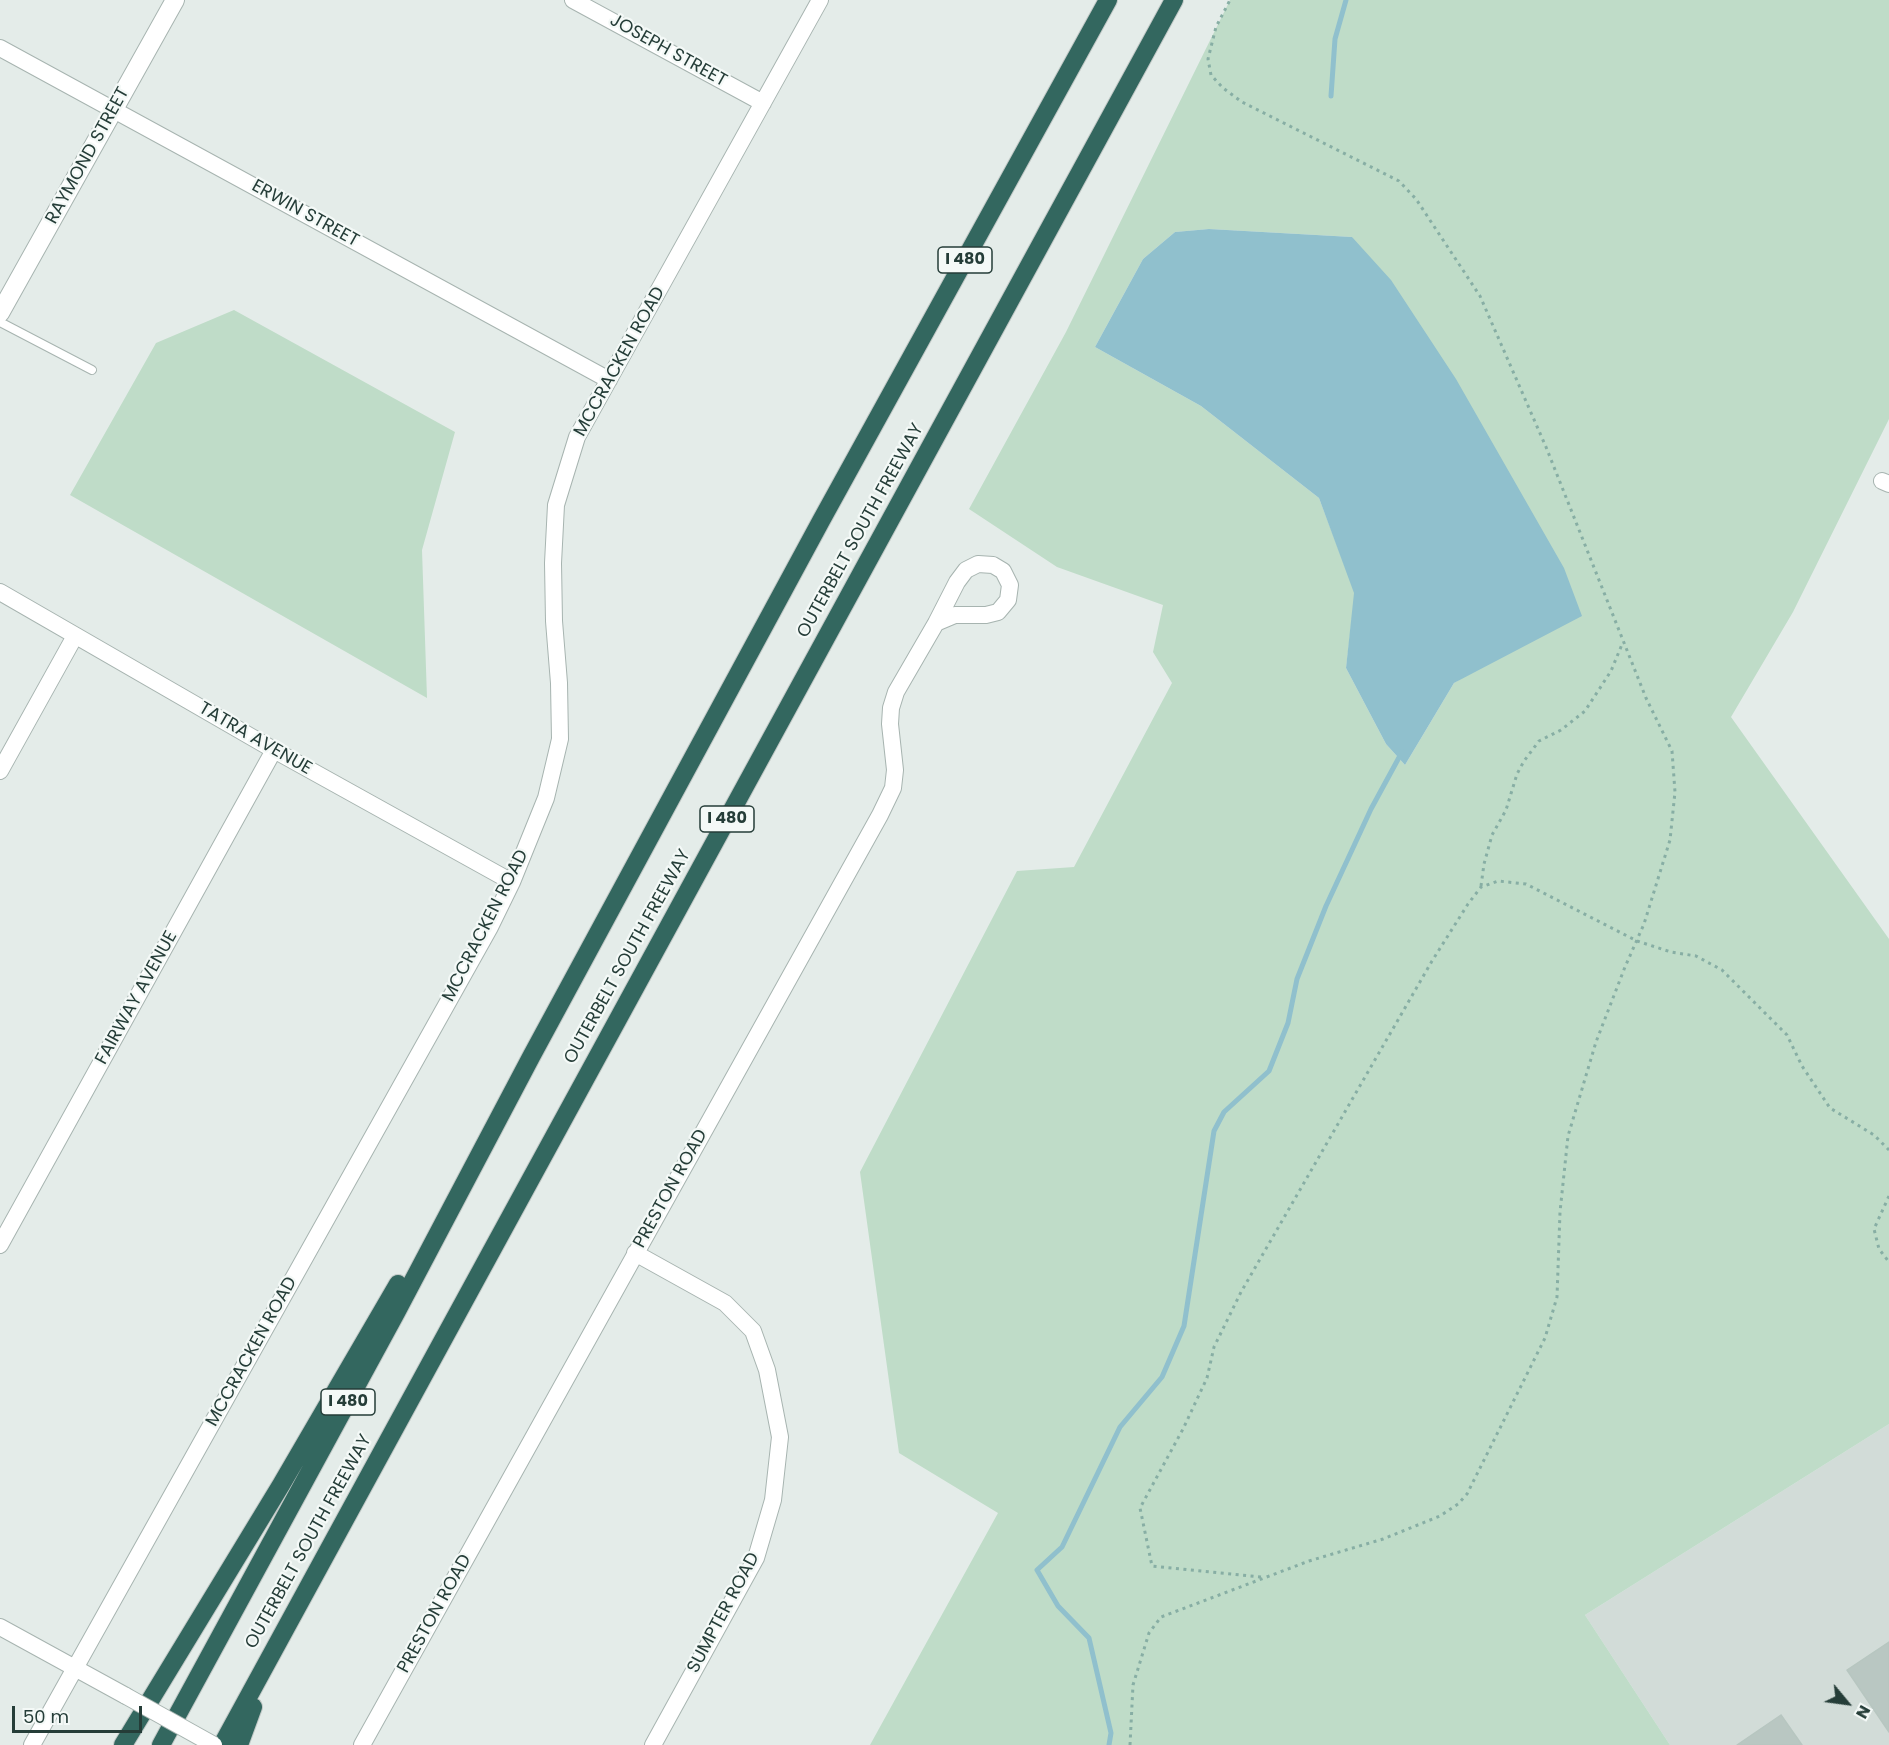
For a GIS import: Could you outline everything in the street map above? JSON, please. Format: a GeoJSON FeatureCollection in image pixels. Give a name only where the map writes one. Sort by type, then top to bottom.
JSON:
{"type":"FeatureCollection","features":[{"type":"Feature","properties":{"kind":"highway","name":"OUTERBELT SOUTH FREEWAY"},"geometry":{"type":"LineString","coordinates":[[161,1745],[396,1313],[816,530],[1108,0]]}},
{"type":"Feature","properties":{"kind":"highway","name":"OUTERBELT SOUTH FREEWAY"},"geometry":{"type":"LineString","coordinates":[[222,1745],[1174,0]]}},
{"type":"Feature","properties":{"kind":"highway"},"geometry":{"type":"LineString","coordinates":[[123,1745],[281,1485],[531,1058]]}},
{"type":"Feature","properties":{"kind":"highway"},"geometry":{"type":"LineString","coordinates":[[239,1745],[280,1638]]}},
{"type":"Feature","properties":{"kind":"street","name":"RAYMOND STREET"},"geometry":{"type":"LineString","coordinates":[[0,313],[175,0]]}},
{"type":"Feature","properties":{"kind":"street","name":"JOSEPH STREET"},"geometry":{"type":"LineString","coordinates":[[573,0],[763,103]]}},
{"type":"Feature","properties":{"kind":"street","name":"MCCRACKEN ROAD"},"geometry":{"type":"LineString","coordinates":[[32,1745],[490,927],[512,882],[546,798],[560,739],[553,563],[556,504],[577,437],[820,0]]}},
{"type":"Feature","properties":{"kind":"street","name":"ERWIN STREET"},"geometry":{"type":"LineString","coordinates":[[0,48],[609,380]]}},
{"type":"Feature","properties":{"kind":"street","name":"PRESTON ROAD"},"geometry":{"type":"LineString","coordinates":[[362,1745],[880,815],[893,788],[895,770],[890,724],[891,708],[896,692],[957,582],[966,570],[978,564],[993,565],[1003,571],[1010,585],[1008,600],[998,612],[986,615],[954,615],[936,623]]}},
{"type":"Feature","properties":{"kind":"street","name":"TATRA AVENUE"},"geometry":{"type":"LineString","coordinates":[[0,592],[274,750],[512,882]]}},
{"type":"Feature","properties":{"kind":"street"},"geometry":{"type":"LineString","coordinates":[[0,771],[75,636]]}},
{"type":"Feature","properties":{"kind":"street","name":"FAIRWAY AVENUE"},"geometry":{"type":"LineString","coordinates":[[0,1245],[274,750]]}},
{"type":"Feature","properties":{"kind":"street","name":"SUMPTER ROAD"},"geometry":{"type":"LineString","coordinates":[[635,1253],[725,1303],[753,1330],[767,1370],[780,1437],[773,1500],[756,1557],[652,1745]]}},
{"type":"Feature","properties":{"kind":"street"},"geometry":{"type":"LineString","coordinates":[[0,1627],[214,1745]]}},
{"type":"Feature","properties":{"kind":"lane"},"geometry":{"type":"LineString","coordinates":[[0,322],[92,370]]}},
{"type":"Feature","properties":{"kind":"path"},"geometry":{"type":"LineString","coordinates":[[1130,1745],[1133,1685],[1149,1632],[1161,1617],[1309,1561],[1383,1539],[1430,1520],[1458,1504],[1467,1494],[1545,1338],[1557,1297],[1560,1212],[1568,1136],[1596,1042],[1644,924],[1670,840],[1675,792],[1671,751],[1646,698],[1546,447],[1480,296],[1416,199],[1399,181],[1242,102],[1222,88],[1212,75],[1208,59],[1216,27],[1230,0]]}},
{"type":"Feature","properties":{"kind":"path"},"geometry":{"type":"LineString","coordinates":[[1481,887],[1484,864],[1492,835],[1506,810],[1517,774],[1524,761],[1539,741],[1561,730],[1585,711],[1611,671],[1624,640]]}},
{"type":"Feature","properties":{"kind":"path"},"geometry":{"type":"LineString","coordinates":[[1264,1578],[1152,1566],[1140,1508],[1188,1419],[1207,1378],[1214,1347],[1241,1292],[1432,961],[1468,903],[1481,887],[1498,881],[1526,884],[1636,941],[1671,952],[1696,956],[1722,970],[1787,1035],[1802,1066],[1830,1108],[1874,1135],[1889,1150]]}},
{"type":"Feature","properties":{"kind":"path"},"geometry":{"type":"LineString","coordinates":[[1889,1196],[1874,1229],[1879,1249],[1889,1262]]}},
{"type":"Feature","properties":{"kind":"shaded area"},"geometry":{"type":"Polygon","coordinates":[[[1889,1424],[1889,1745],[1670,1745],[1585,1615],[1889,1424]]]}},
{"type":"Feature","properties":{"kind":"green space"},"geometry":{"type":"Polygon","coordinates":[[[1230,0],[1889,0],[1889,419],[1793,612],[1731,717],[1889,939],[1889,1424],[1585,1615],[1670,1745],[870,1745],[998,1513],[899,1453],[860,1172],[1017,871],[1074,867],[1172,683],[1153,652],[1163,605],[1057,567],[969,509],[1066,332],[1230,0]],[[1209,229],[1175,232],[1143,259],[1095,347],[1201,406],[1319,498],[1355,593],[1346,668],[1386,744],[1405,765],[1454,683],[1475,670],[1352,237],[1209,229]]]}},
{"type":"Feature","properties":{"kind":"green space"},"geometry":{"type":"Polygon","coordinates":[[[234,310],[455,432],[422,550],[427,698],[70,495],[156,343],[234,310]]]}},
{"type":"Feature","properties":{"kind":"water"},"geometry":{"type":"Polygon","coordinates":[[[1209,229],[1352,237],[1391,280],[1456,379],[1564,568],[1582,616],[1454,683],[1405,765],[1386,744],[1346,668],[1354,593],[1319,498],[1201,406],[1095,347],[1143,259],[1175,232],[1209,229]]]}},
{"type":"Feature","properties":{"kind":"building"},"geometry":{"type":"Polygon","coordinates":[[[1889,1642],[1889,1732],[1847,1670],[1889,1642]]]}},
{"type":"Feature","properties":{"kind":"building"},"geometry":{"type":"Polygon","coordinates":[[[1781,1715],[1802,1745],[1737,1745],[1781,1715]]]}},
{"type":"Feature","properties":{"kind":"waterway"},"geometry":{"type":"LineString","coordinates":[[1331,96],[1335,39],[1346,0]]}},
{"type":"Feature","properties":{"kind":"waterway"},"geometry":{"type":"LineString","coordinates":[[1109,1745],[1111,1733],[1089,1638],[1058,1606],[1037,1570],[1062,1547],[1120,1427],[1162,1377],[1184,1326],[1214,1131],[1224,1112],[1269,1071],[1288,1023],[1297,979],[1326,906],[1371,809],[1402,752]]}}]}
